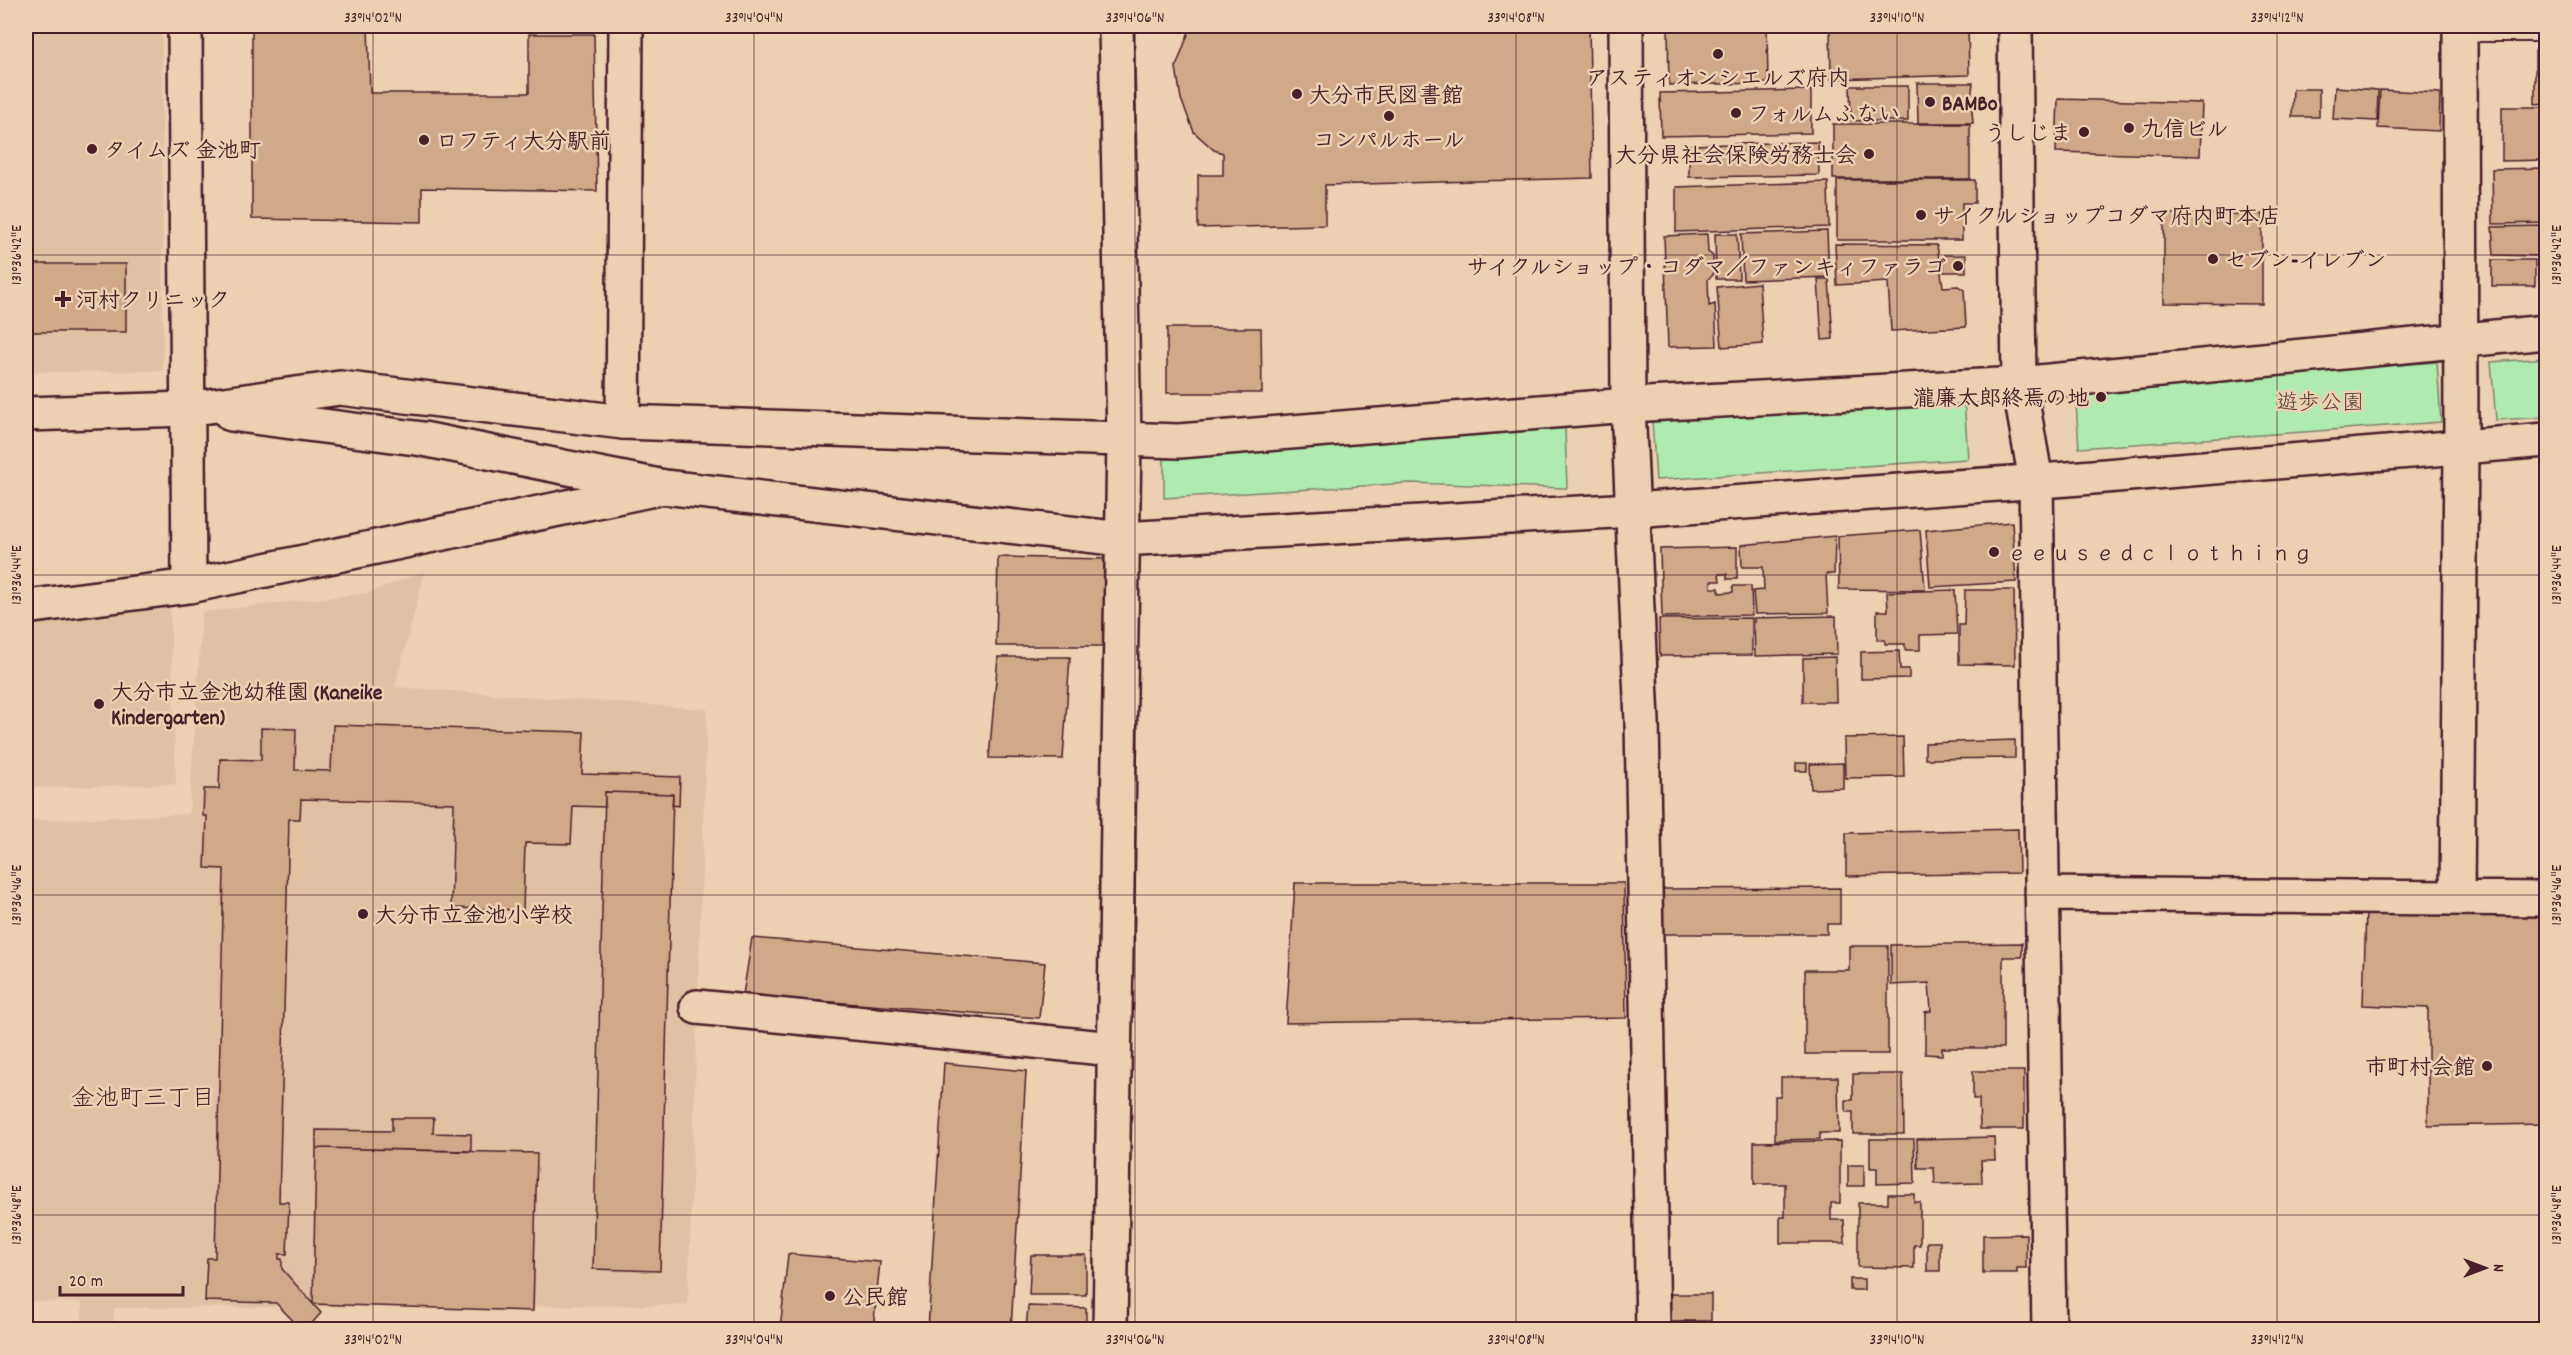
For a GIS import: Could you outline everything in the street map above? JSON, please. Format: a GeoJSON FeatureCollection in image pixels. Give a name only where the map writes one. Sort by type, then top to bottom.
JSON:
{"type":"FeatureCollection","features":[{"type":"Feature","properties":{"kind":"street"},"geometry":{"type":"LineString","coordinates":[[185,26],[189,586]]}},
{"type":"Feature","properties":{"kind":"street"},"geometry":{"type":"LineString","coordinates":[[623,422],[626,26]]}},
{"type":"Feature","properties":{"kind":"street"},"geometry":{"type":"LineString","coordinates":[[1110,1329],[1125,440],[1116,26]]}},
{"type":"Feature","properties":{"kind":"street"},"geometry":{"type":"LineString","coordinates":[[1626,26],[1628,405],[1642,721],[1653,1329]]}},
{"type":"Feature","properties":{"kind":"street"},"geometry":{"type":"LineString","coordinates":[[2015,26],[2019,384],[2036,481],[2049,1329]]}},
{"type":"Feature","properties":{"kind":"street"},"geometry":{"type":"LineString","coordinates":[[2457,898],[2461,448],[2460,29]]}},
{"type":"Feature","properties":{"kind":"street"},"geometry":{"type":"LineString","coordinates":[[26,414],[187,409],[340,388],[623,422],[1179,441],[1628,405],[2019,384],[2547,333]]}},
{"type":"Feature","properties":{"kind":"street"},"geometry":{"type":"LineString","coordinates":[[187,409],[423,439],[664,487],[1122,539],[1632,510],[2036,481],[2547,440]]}},
{"type":"Feature","properties":{"kind":"street"},"geometry":{"type":"LineString","coordinates":[[26,607],[189,586],[664,487]]}},
{"type":"Feature","properties":{"kind":"street"},"geometry":{"type":"LineString","coordinates":[[2042,894],[2547,899]]}},
{"type":"Feature","properties":{"kind":"street"},"geometry":{"type":"LineString","coordinates":[[697,1007],[1113,1049]]}},
{"type":"Feature","properties":{"kind":"lane"},"geometry":{"type":"LineString","coordinates":[[2460,29],[2547,32]]}},
{"type":"Feature","properties":{"kind":"shaded area","name":"タイムズ 金池町"},"geometry":{"type":"Polygon","coordinates":[[[26,26],[162,26],[163,371],[26,372],[26,26]]]}},
{"type":"Feature","properties":{"kind":"shaded area","name":"大分市立金池小学校"},"geometry":{"type":"Polygon","coordinates":[[[425,571],[395,687],[707,709],[688,1305],[114,1308],[114,1329],[82,1330],[82,1302],[26,1301],[26,821],[189,814],[202,612],[368,593],[425,571]]]}},
{"type":"Feature","properties":{"kind":"shaded area","name":"大分市立金池幼稚園 (Kaneike Kindergarten)"},"geometry":{"type":"Polygon","coordinates":[[[170,605],[176,784],[26,788],[26,624],[170,605]]]}},
{"type":"Feature","properties":{"kind":"green space"},"geometry":{"type":"Polygon","coordinates":[[[2546,358],[2546,417],[2496,420],[2491,362],[2546,358]]]}},
{"type":"Feature","properties":{"kind":"green space","name":"遊歩公園"},"geometry":{"type":"Polygon","coordinates":[[[2437,362],[2441,422],[2079,448],[2075,389],[2437,362]]]}},
{"type":"Feature","properties":{"kind":"green space"},"geometry":{"type":"Polygon","coordinates":[[[1964,399],[1968,459],[1656,480],[1652,420],[1964,399]]]}},
{"type":"Feature","properties":{"kind":"green space"},"geometry":{"type":"Polygon","coordinates":[[[1565,428],[1567,488],[1410,483],[1164,498],[1164,459],[1565,428]]]}},
{"type":"Feature","properties":{"kind":"building","name":"ロフティ大分駅前"},"geometry":{"type":"Polygon","coordinates":[[[252,26],[368,26],[370,93],[529,93],[529,34],[594,34],[597,191],[422,188],[422,222],[252,219],[252,26]]]}},
{"type":"Feature","properties":{"kind":"building","name":"コンパルホール"},"geometry":{"type":"Polygon","coordinates":[[[1191,26],[1589,26],[1592,178],[1325,185],[1325,225],[1198,228],[1198,175],[1223,175],[1223,153],[1214,150],[1194,132],[1181,99],[1176,67],[1191,26]]]}},
{"type":"Feature","properties":{"kind":"building","name":"アスティオンシエルズ府内"},"geometry":{"type":"Polygon","coordinates":[[[1668,26],[1767,26],[1768,83],[1669,85],[1668,26]]]}},
{"type":"Feature","properties":{"kind":"building"},"geometry":{"type":"Polygon","coordinates":[[[1830,26],[1968,26],[1969,75],[1831,79],[1830,26]]]}},
{"type":"Feature","properties":{"kind":"building"},"geometry":{"type":"Polygon","coordinates":[[[2546,50],[2546,103],[2535,104],[2535,51],[2546,50]]]}},
{"type":"Feature","properties":{"kind":"building"},"geometry":{"type":"Polygon","coordinates":[[[1917,83],[1973,83],[1971,99],[1973,123],[1918,123],[1917,83]]]}},
{"type":"Feature","properties":{"kind":"building"},"geometry":{"type":"Polygon","coordinates":[[[1850,86],[1908,86],[1908,121],[1851,121],[1850,86]]]}},
{"type":"Feature","properties":{"kind":"building"},"geometry":{"type":"Polygon","coordinates":[[[2335,87],[2378,90],[2377,121],[2333,119],[2335,87]]]}},
{"type":"Feature","properties":{"kind":"building"},"geometry":{"type":"Polygon","coordinates":[[[2293,89],[2319,89],[2319,117],[2292,117],[2293,89]]]}},
{"type":"Feature","properties":{"kind":"building","name":"フォルムふない"},"geometry":{"type":"Polygon","coordinates":[[[1811,90],[1811,133],[1661,136],[1660,93],[1811,90]]]}},
{"type":"Feature","properties":{"kind":"building"},"geometry":{"type":"Polygon","coordinates":[[[2380,90],[2440,93],[2439,131],[2378,128],[2380,90]]]}},
{"type":"Feature","properties":{"kind":"building","name":"九信ビル"},"geometry":{"type":"Polygon","coordinates":[[[2058,99],[2202,103],[2200,156],[2056,152],[2058,99]]]}},
{"type":"Feature","properties":{"kind":"building"},"geometry":{"type":"Polygon","coordinates":[[[2502,107],[2546,107],[2546,160],[2502,161],[2502,107]]]}},
{"type":"Feature","properties":{"kind":"building"},"geometry":{"type":"Polygon","coordinates":[[[1833,124],[1970,124],[1970,179],[1833,179],[1833,124]]]}},
{"type":"Feature","properties":{"kind":"building"},"geometry":{"type":"Polygon","coordinates":[[[1818,142],[1819,175],[1689,177],[1689,145],[1818,142]]]}},
{"type":"Feature","properties":{"kind":"building"},"geometry":{"type":"Polygon","coordinates":[[[2546,168],[2546,223],[2493,224],[2492,169],[2546,168]]]}},
{"type":"Feature","properties":{"kind":"building"},"geometry":{"type":"Polygon","coordinates":[[[1837,180],[1975,180],[1975,203],[1962,203],[1962,240],[1837,240],[1837,180]]]}},
{"type":"Feature","properties":{"kind":"building"},"geometry":{"type":"Polygon","coordinates":[[[1828,182],[1829,227],[1676,232],[1676,187],[1828,182]]]}},
{"type":"Feature","properties":{"kind":"building","name":"セブン-イレブン"},"geometry":{"type":"Polygon","coordinates":[[[2164,214],[2262,214],[2262,304],[2164,303],[2164,214]]]}},
{"type":"Feature","properties":{"kind":"building"},"geometry":{"type":"Polygon","coordinates":[[[2546,226],[2546,281],[2539,281],[2539,256],[2494,255],[2492,227],[2546,226]]]}},
{"type":"Feature","properties":{"kind":"building"},"geometry":{"type":"Polygon","coordinates":[[[1827,231],[1829,277],[1743,280],[1741,234],[1827,231]]]}},
{"type":"Feature","properties":{"kind":"building"},"geometry":{"type":"Polygon","coordinates":[[[1707,234],[1708,252],[1713,256],[1713,275],[1708,279],[1709,306],[1715,304],[1717,346],[1668,347],[1664,236],[1707,234]]]}},
{"type":"Feature","properties":{"kind":"building"},"geometry":{"type":"Polygon","coordinates":[[[1715,234],[1737,234],[1739,279],[1716,279],[1715,234]]]}},
{"type":"Feature","properties":{"kind":"building"},"geometry":{"type":"Polygon","coordinates":[[[1835,244],[1937,245],[1943,287],[1958,286],[1964,290],[1966,327],[1891,331],[1888,282],[1837,285],[1835,244]]]}},
{"type":"Feature","properties":{"kind":"building"},"geometry":{"type":"Polygon","coordinates":[[[1944,255],[1966,255],[1966,272],[1944,272],[1944,255]]]}},
{"type":"Feature","properties":{"kind":"building"},"geometry":{"type":"Polygon","coordinates":[[[2492,260],[2535,260],[2535,286],[2492,286],[2492,260]]]}},
{"type":"Feature","properties":{"kind":"building"},"geometry":{"type":"Polygon","coordinates":[[[26,264],[126,264],[126,332],[26,332],[26,264]]]}},
{"type":"Feature","properties":{"kind":"building"},"geometry":{"type":"Polygon","coordinates":[[[1818,279],[1829,279],[1833,339],[1822,340],[1818,279]]]}},
{"type":"Feature","properties":{"kind":"building"},"geometry":{"type":"Polygon","coordinates":[[[1759,283],[1763,344],[1722,347],[1717,287],[1759,283]]]}},
{"type":"Feature","properties":{"kind":"building"},"geometry":{"type":"Polygon","coordinates":[[[1167,328],[1261,328],[1262,393],[1167,393],[1167,328]]]}},
{"type":"Feature","properties":{"kind":"building"},"geometry":{"type":"Polygon","coordinates":[[[2012,522],[2016,582],[1930,587],[1926,530],[2012,522]]]}},
{"type":"Feature","properties":{"kind":"building"},"geometry":{"type":"Polygon","coordinates":[[[1920,530],[1925,590],[1839,589],[1838,536],[1920,530]]]}},
{"type":"Feature","properties":{"kind":"building"},"geometry":{"type":"Polygon","coordinates":[[[1835,536],[1834,574],[1826,574],[1828,613],[1755,614],[1753,591],[1764,590],[1763,567],[1742,567],[1741,545],[1835,536]]]}},
{"type":"Feature","properties":{"kind":"building"},"geometry":{"type":"Polygon","coordinates":[[[1737,547],[1737,579],[1727,579],[1727,574],[1719,574],[1720,581],[1711,581],[1711,588],[1719,588],[1719,593],[1733,592],[1733,586],[1751,586],[1752,615],[1662,617],[1660,549],[1737,547]]]}},
{"type":"Feature","properties":{"kind":"building"},"geometry":{"type":"Polygon","coordinates":[[[998,557],[1107,559],[1107,646],[996,646],[998,557]]]}},
{"type":"Feature","properties":{"kind":"building"},"geometry":{"type":"Polygon","coordinates":[[[1955,590],[1957,634],[1920,635],[1920,650],[1905,650],[1905,644],[1885,644],[1885,640],[1877,640],[1877,611],[1888,611],[1887,592],[1955,590]]]}},
{"type":"Feature","properties":{"kind":"building"},"geometry":{"type":"Polygon","coordinates":[[[1965,590],[2014,590],[2015,665],[1959,664],[1959,625],[1964,625],[1965,590]]]}},
{"type":"Feature","properties":{"kind":"building"},"geometry":{"type":"Polygon","coordinates":[[[1836,616],[1837,654],[1755,656],[1754,618],[1836,616]]]}},
{"type":"Feature","properties":{"kind":"building"},"geometry":{"type":"Polygon","coordinates":[[[1752,618],[1752,655],[1660,656],[1659,619],[1752,618]]]}},
{"type":"Feature","properties":{"kind":"building"},"geometry":{"type":"Polygon","coordinates":[[[1899,651],[1900,669],[1909,669],[1909,678],[1861,679],[1861,652],[1899,651]]]}},
{"type":"Feature","properties":{"kind":"building"},"geometry":{"type":"Polygon","coordinates":[[[998,657],[1070,657],[1063,759],[989,758],[998,657]]]}},
{"type":"Feature","properties":{"kind":"building"},"geometry":{"type":"Polygon","coordinates":[[[1835,657],[1836,702],[1803,702],[1803,658],[1835,657]]]}},
{"type":"Feature","properties":{"kind":"building"},"geometry":{"type":"Polygon","coordinates":[[[333,725],[584,732],[582,774],[680,777],[679,806],[672,805],[673,794],[605,792],[605,807],[573,806],[571,844],[525,843],[523,910],[451,908],[454,803],[301,799],[300,819],[289,819],[279,1202],[289,1202],[287,1254],[279,1254],[279,1259],[282,1259],[282,1269],[321,1313],[306,1330],[302,1330],[276,1303],[205,1301],[207,1258],[215,1258],[224,869],[205,868],[207,816],[203,816],[204,789],[219,789],[220,759],[261,760],[261,728],[296,729],[295,770],[331,771],[333,725]]]}},
{"type":"Feature","properties":{"kind":"building"},"geometry":{"type":"Polygon","coordinates":[[[1903,737],[1904,777],[1845,778],[1844,738],[1903,737]]]}},
{"type":"Feature","properties":{"kind":"building"},"geometry":{"type":"Polygon","coordinates":[[[2015,740],[2015,758],[1925,759],[1925,743],[2015,740]]]}},
{"type":"Feature","properties":{"kind":"building"},"geometry":{"type":"Polygon","coordinates":[[[1796,763],[1807,763],[1807,771],[1796,771],[1796,763]]]}},
{"type":"Feature","properties":{"kind":"building"},"geometry":{"type":"Polygon","coordinates":[[[1843,763],[1843,788],[1811,789],[1810,764],[1843,763]]]}},
{"type":"Feature","properties":{"kind":"building"},"geometry":{"type":"Polygon","coordinates":[[[605,792],[673,794],[660,1271],[593,1269],[605,792]]]}},
{"type":"Feature","properties":{"kind":"building"},"geometry":{"type":"Polygon","coordinates":[[[2018,829],[2019,873],[1846,876],[1846,833],[2018,829]]]}},
{"type":"Feature","properties":{"kind":"building"},"geometry":{"type":"Polygon","coordinates":[[[1295,883],[1624,883],[1626,1018],[1286,1023],[1295,883]]]}},
{"type":"Feature","properties":{"kind":"building"},"geometry":{"type":"Polygon","coordinates":[[[1840,888],[1840,924],[1827,924],[1827,934],[1663,934],[1663,889],[1840,888]]]}},
{"type":"Feature","properties":{"kind":"building","name":"市町村会館"},"geometry":{"type":"Polygon","coordinates":[[[2366,911],[2546,913],[2546,1124],[2428,1126],[2428,1008],[2363,1005],[2366,911]]]}},
{"type":"Feature","properties":{"kind":"building"},"geometry":{"type":"Polygon","coordinates":[[[752,938],[1045,963],[1039,1018],[743,995],[752,938]]]}},
{"type":"Feature","properties":{"kind":"building"},"geometry":{"type":"Polygon","coordinates":[[[2022,943],[2022,957],[2003,957],[2003,1048],[1942,1048],[1942,1055],[1925,1054],[1925,1012],[1931,1011],[1929,983],[1891,985],[1891,945],[2022,943]]]}},
{"type":"Feature","properties":{"kind":"building"},"geometry":{"type":"Polygon","coordinates":[[[1849,946],[1888,946],[1888,1054],[1805,1054],[1805,970],[1849,970],[1849,946]]]}},
{"type":"Feature","properties":{"kind":"building"},"geometry":{"type":"Polygon","coordinates":[[[944,1063],[1026,1071],[1011,1330],[928,1330],[944,1063]]]}},
{"type":"Feature","properties":{"kind":"building"},"geometry":{"type":"Polygon","coordinates":[[[1973,1071],[2024,1071],[2024,1129],[1980,1129],[1979,1099],[1973,1099],[1973,1071]]]}},
{"type":"Feature","properties":{"kind":"building"},"geometry":{"type":"Polygon","coordinates":[[[1853,1074],[1903,1074],[1904,1134],[1853,1134],[1853,1112],[1846,1112],[1846,1100],[1853,1100],[1853,1074]]]}},
{"type":"Feature","properties":{"kind":"building"},"geometry":{"type":"Polygon","coordinates":[[[1781,1077],[1838,1077],[1839,1133],[1820,1133],[1820,1139],[1775,1140],[1775,1096],[1781,1096],[1781,1077]]]}},
{"type":"Feature","properties":{"kind":"building"},"geometry":{"type":"Polygon","coordinates":[[[392,1118],[434,1118],[433,1133],[471,1134],[471,1151],[316,1148],[316,1130],[392,1131],[392,1118]]]}},
{"type":"Feature","properties":{"kind":"building"},"geometry":{"type":"Polygon","coordinates":[[[1994,1137],[1995,1160],[1981,1160],[1982,1183],[1935,1184],[1934,1168],[1918,1168],[1917,1139],[1994,1137]]]}},
{"type":"Feature","properties":{"kind":"building"},"geometry":{"type":"Polygon","coordinates":[[[1870,1139],[1914,1139],[1915,1183],[1877,1184],[1877,1168],[1870,1168],[1870,1139]]]}},
{"type":"Feature","properties":{"kind":"building"},"geometry":{"type":"Polygon","coordinates":[[[1840,1141],[1840,1203],[1831,1203],[1831,1220],[1844,1220],[1845,1243],[1780,1243],[1780,1217],[1785,1217],[1785,1184],[1754,1184],[1754,1142],[1840,1141]]]}},
{"type":"Feature","properties":{"kind":"building"},"geometry":{"type":"Polygon","coordinates":[[[316,1148],[537,1153],[533,1311],[313,1304],[316,1148]]]}},
{"type":"Feature","properties":{"kind":"building"},"geometry":{"type":"Polygon","coordinates":[[[1848,1165],[1864,1165],[1864,1186],[1848,1186],[1848,1165]]]}},
{"type":"Feature","properties":{"kind":"building"},"geometry":{"type":"Polygon","coordinates":[[[1888,1194],[1914,1194],[1914,1202],[1920,1202],[1920,1245],[1914,1245],[1914,1268],[1858,1267],[1858,1203],[1888,1203],[1888,1194]]]}},
{"type":"Feature","properties":{"kind":"building"},"geometry":{"type":"Polygon","coordinates":[[[2026,1234],[2026,1268],[2017,1268],[2017,1273],[1983,1273],[1983,1235],[2026,1234]]]}},
{"type":"Feature","properties":{"kind":"building"},"geometry":{"type":"Polygon","coordinates":[[[1927,1242],[1940,1242],[1940,1271],[1927,1271],[1927,1242]]]}},
{"type":"Feature","properties":{"kind":"building","name":"公民館"},"geometry":{"type":"Polygon","coordinates":[[[788,1254],[880,1262],[873,1330],[780,1330],[788,1254]]]}},
{"type":"Feature","properties":{"kind":"building"},"geometry":{"type":"Polygon","coordinates":[[[1031,1255],[1086,1255],[1086,1295],[1029,1295],[1031,1255]]]}},
{"type":"Feature","properties":{"kind":"building"},"geometry":{"type":"Polygon","coordinates":[[[1850,1279],[1864,1279],[1864,1290],[1850,1290],[1850,1279]]]}},
{"type":"Feature","properties":{"kind":"building"},"geometry":{"type":"Polygon","coordinates":[[[1670,1294],[1711,1294],[1711,1321],[1670,1321],[1670,1294]]]}},
{"type":"Feature","properties":{"kind":"building"},"geometry":{"type":"Polygon","coordinates":[[[1028,1306],[1086,1308],[1086,1330],[1026,1330],[1028,1306]]]}},
{"type":"Feature","properties":{"kind":"building"},"geometry":{"type":"Polygon","coordinates":[[[1670,1322],[1704,1322],[1704,1330],[1670,1330],[1670,1322]]]}},
{"type":"Feature","properties":{"kind":"place","name":"アスティオンシエルズ府内"},"geometry":{"type":"Point","coordinates":[1718,54]}},
{"type":"Feature","properties":{"kind":"place","name":"大分市民図書館"},"geometry":{"type":"Point","coordinates":[1297,94]}},
{"type":"Feature","properties":{"kind":"place","name":"BAMBo"},"geometry":{"type":"Point","coordinates":[1930,102]}},
{"type":"Feature","properties":{"kind":"place","name":"フォルムふない"},"geometry":{"type":"Point","coordinates":[1736,113]}},
{"type":"Feature","properties":{"kind":"place","name":"コンパルホール"},"geometry":{"type":"Point","coordinates":[1389,116]}},
{"type":"Feature","properties":{"kind":"place","name":"九信ビル"},"geometry":{"type":"Point","coordinates":[2129,128]}},
{"type":"Feature","properties":{"kind":"place","name":"うしじま"},"geometry":{"type":"Point","coordinates":[2084,132]}},
{"type":"Feature","properties":{"kind":"place","name":"ロフティ大分駅前"},"geometry":{"type":"Point","coordinates":[424,140]}},
{"type":"Feature","properties":{"kind":"place","name":"タイムズ 金池町"},"geometry":{"type":"Point","coordinates":[92,149]}},
{"type":"Feature","properties":{"kind":"place","name":"大分県社会保険労務士会"},"geometry":{"type":"Point","coordinates":[1869,154]}},
{"type":"Feature","properties":{"kind":"place","name":"サイクルショップコダマ府内町本店"},"geometry":{"type":"Point","coordinates":[1921,215]}},
{"type":"Feature","properties":{"kind":"place","name":"セブン-イレブン"},"geometry":{"type":"Point","coordinates":[2213,259]}},
{"type":"Feature","properties":{"kind":"place","name":"サイクルショップ・コダマ／ファンキィファラゴ"},"geometry":{"type":"Point","coordinates":[1958,266]}},
{"type":"Feature","properties":{"kind":"place","name":"河村クリニック"},"geometry":{"type":"Point","coordinates":[63,299]}},
{"type":"Feature","properties":{"kind":"place","name":"瀧廉太郎終焉の地"},"geometry":{"type":"Point","coordinates":[2101,397]}},
{"type":"Feature","properties":{"kind":"place","name":"ｅｅｕｓｅｄｃｌｏｔｈｉｎｇ"},"geometry":{"type":"Point","coordinates":[1994,552]}},
{"type":"Feature","properties":{"kind":"place","name":"大分市立金池幼稚園 (Kaneike Kindergarten)"},"geometry":{"type":"Point","coordinates":[99,704]}},
{"type":"Feature","properties":{"kind":"place","name":"大分市立金池小学校"},"geometry":{"type":"Point","coordinates":[363,914]}},
{"type":"Feature","properties":{"kind":"place","name":"市町村会館"},"geometry":{"type":"Point","coordinates":[2487,1066]}},
{"type":"Feature","properties":{"kind":"place","name":"公民館"},"geometry":{"type":"Point","coordinates":[830,1296]}},
{"type":"Feature","properties":{"kind":"district","name":"金池町三丁目"},"geometry":{"type":"Point","coordinates":[143,1097]}}]}
